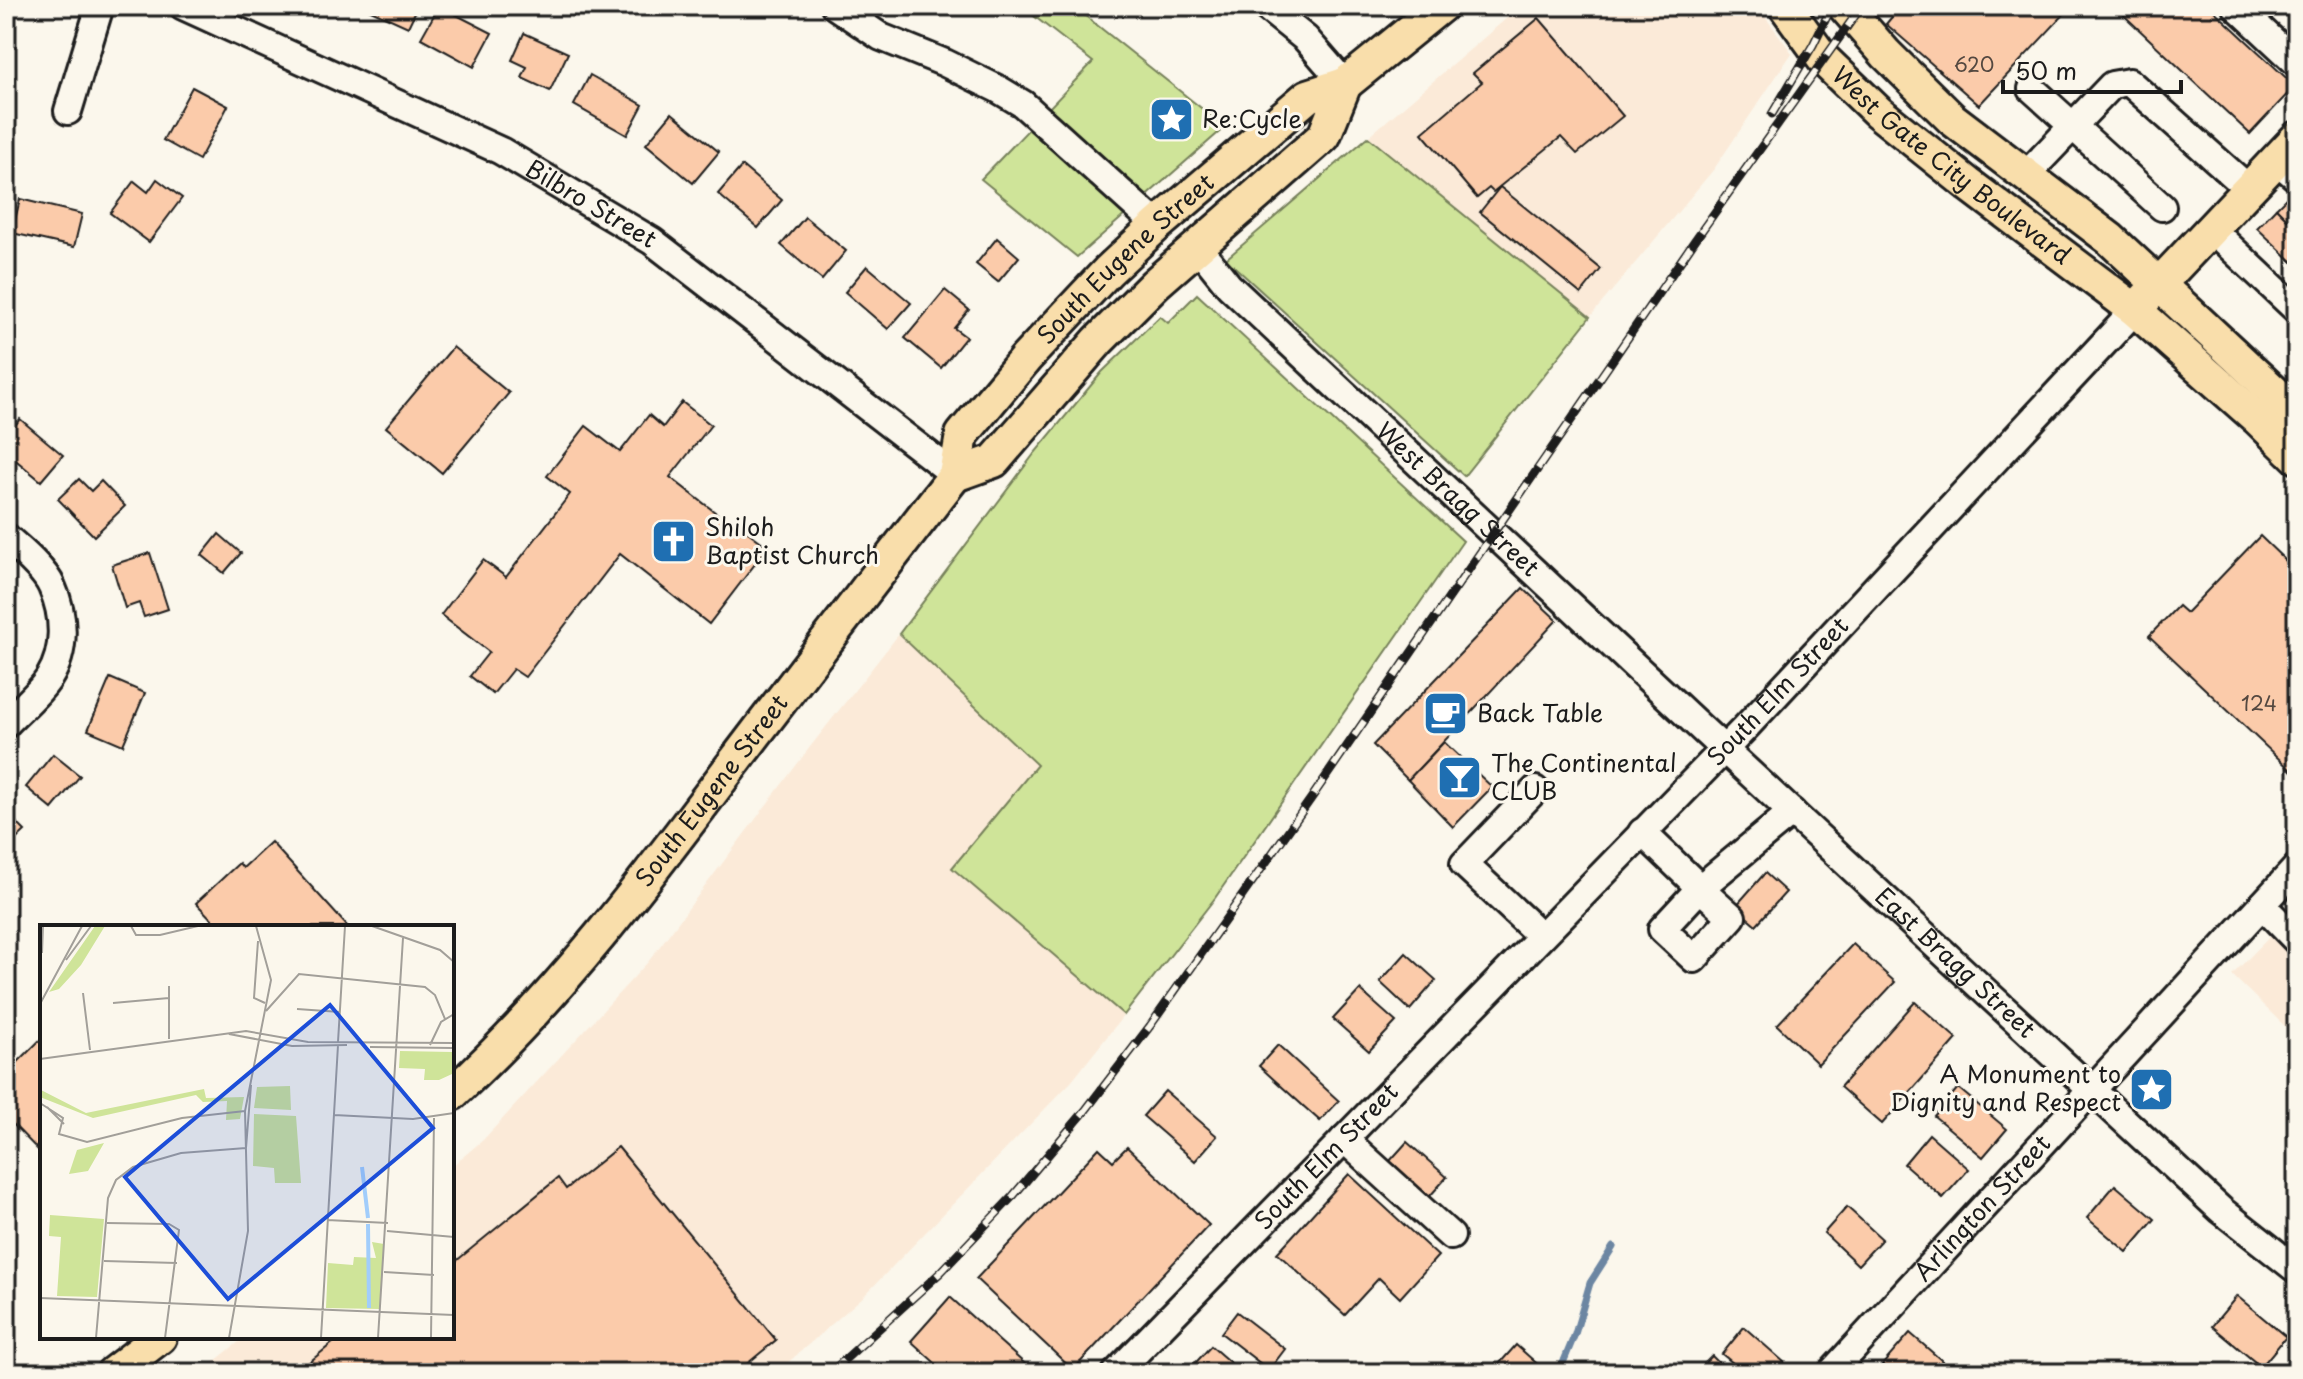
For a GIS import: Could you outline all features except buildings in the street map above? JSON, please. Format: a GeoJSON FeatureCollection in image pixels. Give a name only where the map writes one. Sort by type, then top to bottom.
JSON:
{"type":"FeatureCollection","features":[{"type":"Feature","properties":{"kind":"main road","name":"South Eugene Street"},"geometry":{"type":"LineString","coordinates":[[454,1092],[522,1027],[587,952],[955,475],[962,435],[1026,358],[1157,225],[1308,96],[1345,84],[1441,6]]}},
{"type":"Feature","properties":{"kind":"main road","name":"West Gate City Boulevard"},"geometry":{"type":"LineString","coordinates":[[1785,6],[1824,60],[1878,112],[2135,310],[2297,457]]}},
{"type":"Feature","properties":{"kind":"main road","name":"West Gate City Boulevard"},"geometry":{"type":"LineString","coordinates":[[1844,6],[1886,54],[1952,119],[2110,239],[2297,413]]}},
{"type":"Feature","properties":{"kind":"main road","name":"South Eugene Street"},"geometry":{"type":"LineString","coordinates":[[955,475],[994,461],[1098,341],[1155,284],[1324,136],[1345,84]]}},
{"type":"Feature","properties":{"kind":"main road","name":"South Elm Street"},"geometry":{"type":"LineString","coordinates":[[2135,310],[2249,189],[2290,158]]}},
{"type":"Feature","properties":{"kind":"main road"},"geometry":{"type":"LineString","coordinates":[[113,1373],[157,1339]]}},
{"type":"Feature","properties":{"kind":"street"},"geometry":{"type":"LineString","coordinates":[[68,111],[100,6]]}},
{"type":"Feature","properties":{"kind":"street","name":"Bilbro Street"},"geometry":{"type":"LineString","coordinates":[[183,6],[501,151],[652,241],[955,475]]}},
{"type":"Feature","properties":{"kind":"street"},"geometry":{"type":"LineString","coordinates":[[835,6],[881,37],[945,63],[1023,104],[1157,225]]}},
{"type":"Feature","properties":{"kind":"street"},"geometry":{"type":"LineString","coordinates":[[1265,6],[1306,39],[1345,84]]}},
{"type":"Feature","properties":{"kind":"street"},"geometry":{"type":"LineString","coordinates":[[2236,6],[2297,63]]}},
{"type":"Feature","properties":{"kind":"street"},"geometry":{"type":"LineString","coordinates":[[2026,175],[2112,85],[2129,82],[2249,189]]}},
{"type":"Feature","properties":{"kind":"street"},"geometry":{"type":"LineString","coordinates":[[2032,89],[2162,207]]}},
{"type":"Feature","properties":{"kind":"street"},"geometry":{"type":"LineString","coordinates":[[2211,229],[2297,310]]}},
{"type":"Feature","properties":{"kind":"street","name":"West Bragg Street"},"geometry":{"type":"LineString","coordinates":[[1197,246],[1229,286],[1723,748]]}},
{"type":"Feature","properties":{"kind":"street","name":"South Elm Street"},"geometry":{"type":"LineString","coordinates":[[1116,1373],[1723,748],[2135,310]]}},
{"type":"Feature","properties":{"kind":"street"},"geometry":{"type":"LineString","coordinates":[[6,537],[25,553],[52,585],[62,622],[61,652],[48,679],[6,724]]}},
{"type":"Feature","properties":{"kind":"street","name":"East Bragg Street"},"geometry":{"type":"LineString","coordinates":[[1723,748],[2221,1210],[2297,1270]]}},
{"type":"Feature","properties":{"kind":"street"},"geometry":{"type":"LineString","coordinates":[[1535,790],[1464,864],[1541,936]]}},
{"type":"Feature","properties":{"kind":"street"},"geometry":{"type":"LineString","coordinates":[[1642,832],[1700,888],[1792,812]]}},
{"type":"Feature","properties":{"kind":"street","name":"Arlington Street"},"geometry":{"type":"LineString","coordinates":[[1831,1373],[2297,867]]}},
{"type":"Feature","properties":{"kind":"street"},"geometry":{"type":"LineString","coordinates":[[2262,905],[2297,941]]}},
{"type":"Feature","properties":{"kind":"street"},"geometry":{"type":"LineString","coordinates":[[1344,1139],[1451,1236]]}},
{"type":"Feature","properties":{"kind":"shaded area"},"geometry":{"type":"Polygon","coordinates":[[[1521,6],[1757,6],[1792,53],[1714,169],[1590,317],[1368,137],[1521,6]]]}},
{"type":"Feature","properties":{"kind":"shaded area"},"geometry":{"type":"Polygon","coordinates":[[[899,634],[1037,765],[952,868],[1124,1015],[1072,1081],[864,1296],[776,1373],[200,1373],[242,1339],[454,1339],[454,1164],[483,1140],[648,962],[899,634]]]}},
{"type":"Feature","properties":{"kind":"shaded area"},"geometry":{"type":"Polygon","coordinates":[[[2297,909],[2297,1038],[2232,975],[2297,909]]]}},
{"type":"Feature","properties":{"kind":"green space"},"geometry":{"type":"Polygon","coordinates":[[[1021,6],[1073,6],[1225,127],[1077,257],[981,179],[1093,62],[1021,6]]]}},
{"type":"Feature","properties":{"kind":"green space"},"geometry":{"type":"Polygon","coordinates":[[[1368,137],[1590,317],[1464,476],[1226,259],[1368,137]]]}},
{"type":"Feature","properties":{"kind":"green space"},"geometry":{"type":"Polygon","coordinates":[[[1197,294],[1463,541],[1215,898],[1124,1015],[952,868],[1037,765],[899,634],[1034,454],[1102,372],[1160,316],[1168,323],[1197,294]]]}},
{"type":"Feature","properties":{"kind":"waterway"},"geometry":{"type":"LineString","coordinates":[[1559,1373],[1575,1334],[1590,1283],[1613,1247]]}},
{"type":"Feature","properties":{"kind":"railway"},"geometry":{"type":"LineString","coordinates":[[1772,114],[1832,6]]}},
{"type":"Feature","properties":{"kind":"railway"},"geometry":{"type":"LineString","coordinates":[[830,1373],[941,1272],[1013,1196],[1085,1111],[1150,1026],[1310,800],[1695,240],[1862,6]]}},
{"type":"Feature","properties":{"kind":"place","name":"Re:Cycle"},"geometry":{"type":"Point","coordinates":[1171,120]}},
{"type":"Feature","properties":{"kind":"place","name":"Shiloh Baptist Church"},"geometry":{"type":"Point","coordinates":[674,542]}},
{"type":"Feature","properties":{"kind":"place","name":"Back Table"},"geometry":{"type":"Point","coordinates":[1446,714]}},
{"type":"Feature","properties":{"kind":"place","name":"The Continental CLUB"},"geometry":{"type":"Point","coordinates":[1460,778]}},
{"type":"Feature","properties":{"kind":"place","name":"A Monument to Dignity and Respect"},"geometry":{"type":"Point","coordinates":[2152,1089]}}]}
